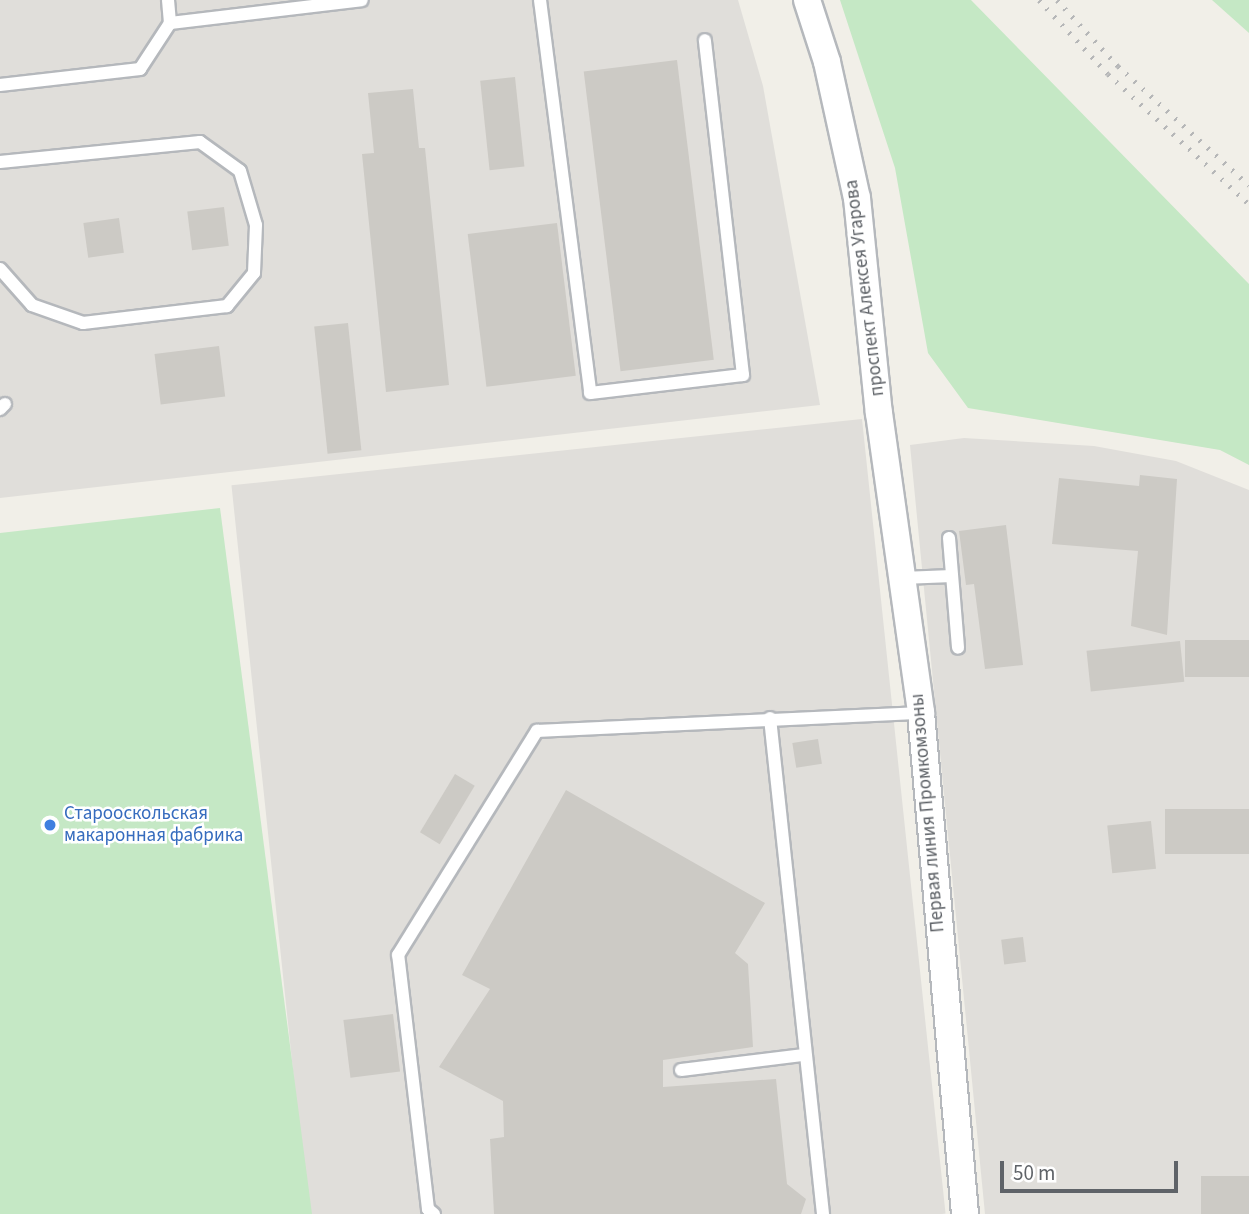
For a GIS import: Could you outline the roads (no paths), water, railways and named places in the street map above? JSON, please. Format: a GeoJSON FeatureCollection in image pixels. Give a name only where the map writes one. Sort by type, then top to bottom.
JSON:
{"type":"FeatureCollection","features":[{"type":"Feature","properties":{"kind":"street","name":"проспект Алексея Угарова"},"geometry":{"type":"LineString","coordinates":[[807,0],[828,62],[857,198],[880,413]]}},
{"type":"Feature","properties":{"kind":"street","name":"Первая линия Промкомзоны"},"geometry":{"type":"LineString","coordinates":[[880,413],[921,713],[965,1214]]}},
{"type":"Feature","properties":{"kind":"lane"},"geometry":{"type":"LineString","coordinates":[[0,85],[140,69],[170,23],[169,0]]}},
{"type":"Feature","properties":{"kind":"lane"},"geometry":{"type":"LineString","coordinates":[[170,23],[362,0]]}},
{"type":"Feature","properties":{"kind":"lane"},"geometry":{"type":"LineString","coordinates":[[540,0],[590,393],[743,375],[705,40]]}},
{"type":"Feature","properties":{"kind":"lane"},"geometry":{"type":"LineString","coordinates":[[0,162],[200,142],[240,171],[256,225],[254,273],[227,306],[83,323],[32,304],[0,269]]}},
{"type":"Feature","properties":{"kind":"lane"},"geometry":{"type":"LineString","coordinates":[[949,538],[958,648]]}},
{"type":"Feature","properties":{"kind":"lane"},"geometry":{"type":"LineString","coordinates":[[902,578],[952,576]]}},
{"type":"Feature","properties":{"kind":"lane"},"geometry":{"type":"LineString","coordinates":[[434,1214],[428,1209],[398,955],[537,731],[921,713]]}},
{"type":"Feature","properties":{"kind":"lane"},"geometry":{"type":"LineString","coordinates":[[770,718],[823,1214]]}},
{"type":"Feature","properties":{"kind":"lane"},"geometry":{"type":"LineString","coordinates":[[681,1070],[804,1055]]}},
{"type":"Feature","properties":{"kind":"railway"},"geometry":{"type":"LineString","coordinates":[[1039,0],[1108,74],[1249,204]]}},
{"type":"Feature","properties":{"kind":"railway"},"geometry":{"type":"LineString","coordinates":[[1057,0],[1118,66],[1249,185]]}},
{"type":"Feature","properties":{"kind":"place","name":"Старооскольская макаронная фабрика"},"geometry":{"type":"Point","coordinates":[50,825]}}]}
